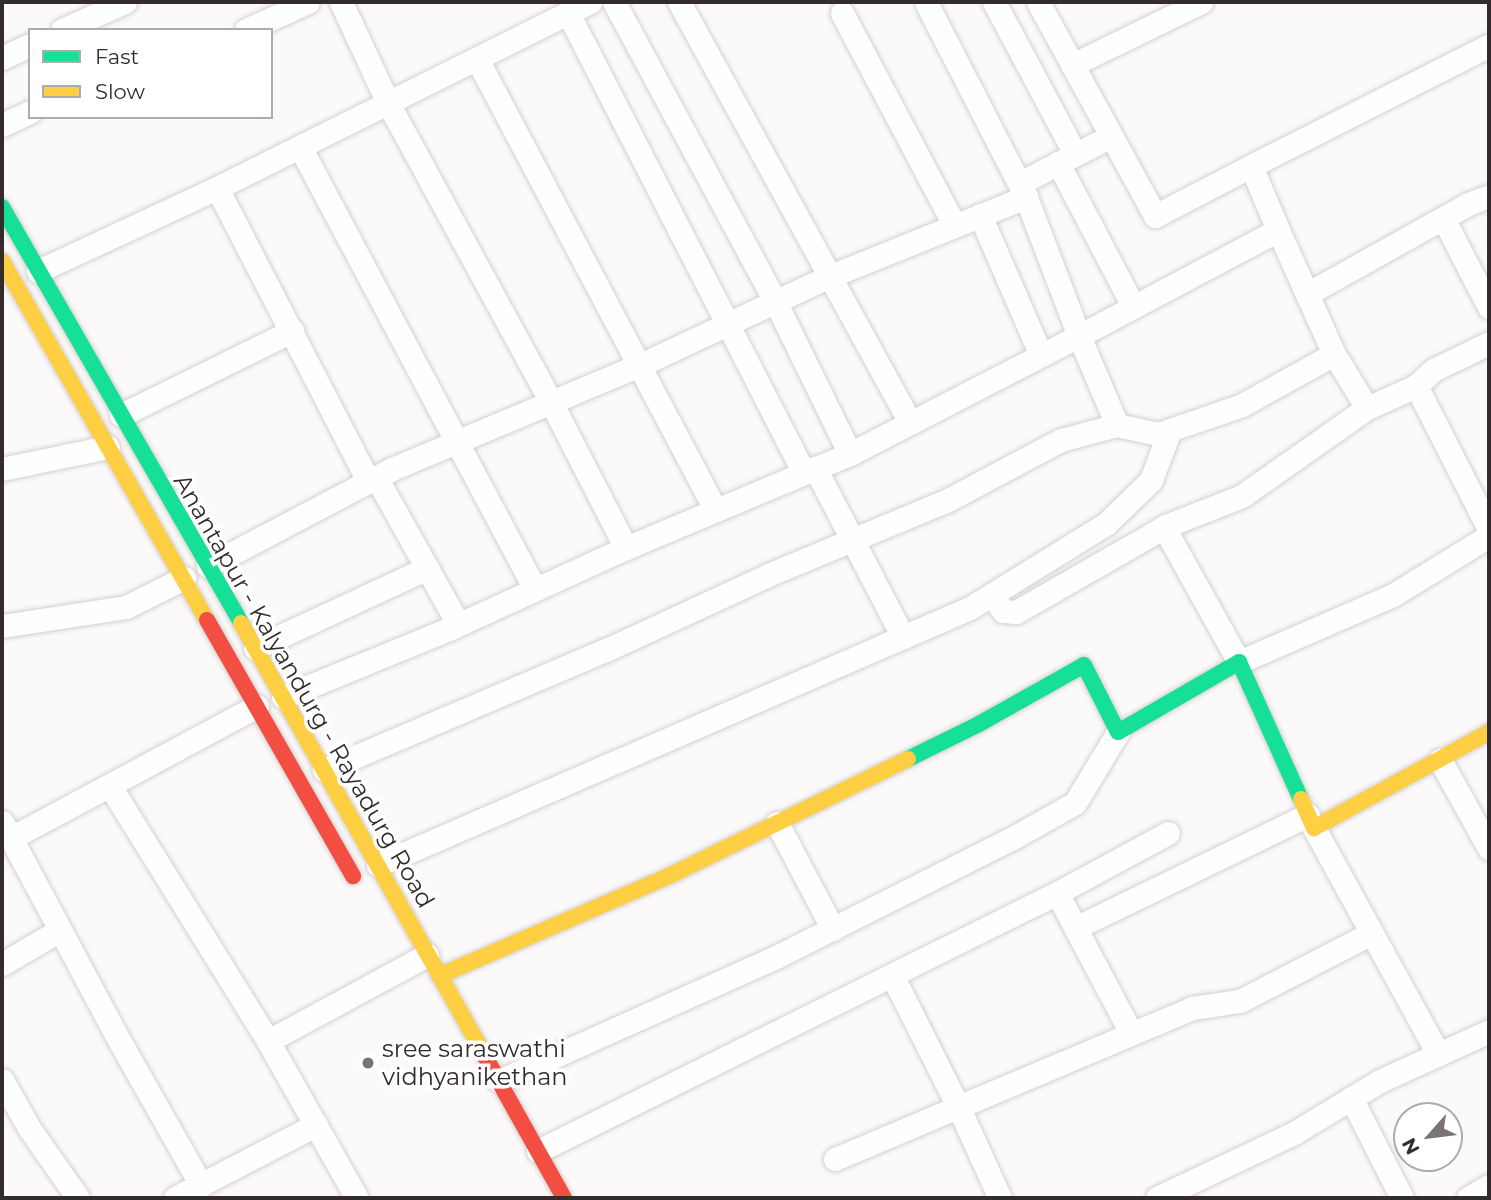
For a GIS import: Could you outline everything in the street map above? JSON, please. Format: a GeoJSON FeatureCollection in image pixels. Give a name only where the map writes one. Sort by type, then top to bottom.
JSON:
{"type":"FeatureCollection","features":[{"type":"Feature","properties":{"kind":"main road","name":"Anantapur - Kalyandurg - Rayadurg Road"},"geometry":{"type":"LineString","coordinates":[[2,207],[283,697],[564,1198]]}},
{"type":"Feature","properties":{"kind":"main road","name":"Anantapur - Kalyandurg - Rayadurg Road"},"geometry":{"type":"LineString","coordinates":[[2,261],[359,886]]}},
{"type":"Feature","properties":{"kind":"main road"},"geometry":{"type":"LineString","coordinates":[[439,975],[669,876],[979,724],[1084,665],[1118,732],[1239,662],[1311,822],[1440,760],[1489,732]]}},
{"type":"Feature","properties":{"kind":"street"},"geometry":{"type":"LineString","coordinates":[[66,28],[125,2]]}},
{"type":"Feature","properties":{"kind":"street"},"geometry":{"type":"LineString","coordinates":[[250,28],[308,2]]}},
{"type":"Feature","properties":{"kind":"street"},"geometry":{"type":"LineString","coordinates":[[341,2],[388,103],[551,402],[626,548]]}},
{"type":"Feature","properties":{"kind":"street"},"geometry":{"type":"LineString","coordinates":[[38,271],[300,148],[590,2]]}},
{"type":"Feature","properties":{"kind":"street"},"geometry":{"type":"LineString","coordinates":[[614,2],[775,302],[850,454]]}},
{"type":"Feature","properties":{"kind":"street"},"geometry":{"type":"LineString","coordinates":[[679,2],[910,422]]}},
{"type":"Feature","properties":{"kind":"street"},"geometry":{"type":"LineString","coordinates":[[994,2],[1133,306]]}},
{"type":"Feature","properties":{"kind":"street"},"geometry":{"type":"LineString","coordinates":[[1038,2],[1155,216],[1489,45]]}},
{"type":"Feature","properties":{"kind":"street"},"geometry":{"type":"LineString","coordinates":[[1072,65],[1201,2]]}},
{"type":"Feature","properties":{"kind":"street"},"geometry":{"type":"LineString","coordinates":[[927,4],[1023,190],[1079,336],[1117,425]]}},
{"type":"Feature","properties":{"kind":"street"},"geometry":{"type":"LineString","coordinates":[[568,13],[727,324],[903,638]]}},
{"type":"Feature","properties":{"kind":"street"},"geometry":{"type":"LineString","coordinates":[[842,13],[955,226]]}},
{"type":"Feature","properties":{"kind":"street"},"geometry":{"type":"LineString","coordinates":[[2,58],[28,46]]}},
{"type":"Feature","properties":{"kind":"street"},"geometry":{"type":"LineString","coordinates":[[477,59],[715,509]]}},
{"type":"Feature","properties":{"kind":"street"},"geometry":{"type":"LineString","coordinates":[[2,125],[28,113]]}},
{"type":"Feature","properties":{"kind":"street"},"geometry":{"type":"LineString","coordinates":[[208,566],[372,479],[639,365],[828,277],[980,215],[1023,190],[1067,159],[1111,136]]}},
{"type":"Feature","properties":{"kind":"street"},"geometry":{"type":"LineString","coordinates":[[300,148],[535,589]]}},
{"type":"Feature","properties":{"kind":"street"},"geometry":{"type":"LineString","coordinates":[[1251,166],[1334,354],[1367,408]]}},
{"type":"Feature","properties":{"kind":"street"},"geometry":{"type":"LineString","coordinates":[[217,188],[372,479],[458,624]]}},
{"type":"Feature","properties":{"kind":"street"},"geometry":{"type":"LineString","coordinates":[[1307,294],[1443,218],[1489,196]]}},
{"type":"Feature","properties":{"kind":"street"},"geometry":{"type":"LineString","coordinates":[[980,215],[1041,355]]}},
{"type":"Feature","properties":{"kind":"street"},"geometry":{"type":"LineString","coordinates":[[1443,218],[1489,307]]}},
{"type":"Feature","properties":{"kind":"street"},"geometry":{"type":"LineString","coordinates":[[283,697],[458,624],[715,509],[850,454],[1278,230]]}},
{"type":"Feature","properties":{"kind":"street"},"geometry":{"type":"LineString","coordinates":[[121,415],[292,331]]}},
{"type":"Feature","properties":{"kind":"street"},"geometry":{"type":"LineString","coordinates":[[992,595],[1003,611],[1011,614],[1166,526],[1242,496],[1367,408],[1416,386],[1433,370],[1489,343]]}},
{"type":"Feature","properties":{"kind":"street"},"geometry":{"type":"LineString","coordinates":[[324,770],[948,500],[1061,440],[1117,425],[1158,434],[1242,405],[1334,354]]}},
{"type":"Feature","properties":{"kind":"street"},"geometry":{"type":"LineString","coordinates":[[1416,386],[1489,529]]}},
{"type":"Feature","properties":{"kind":"street"},"geometry":{"type":"LineString","coordinates":[[378,865],[970,608],[1107,523],[1151,480],[1170,430]]}},
{"type":"Feature","properties":{"kind":"street"},"geometry":{"type":"LineString","coordinates":[[2,468],[108,447]]}},
{"type":"Feature","properties":{"kind":"street"},"geometry":{"type":"LineString","coordinates":[[1166,526],[1239,662],[1393,595],[1489,536]]}},
{"type":"Feature","properties":{"kind":"street"},"geometry":{"type":"LineString","coordinates":[[255,648],[427,568]]}},
{"type":"Feature","properties":{"kind":"street"},"geometry":{"type":"LineString","coordinates":[[2,626],[126,607],[184,578]]}},
{"type":"Feature","properties":{"kind":"street"},"geometry":{"type":"LineString","coordinates":[[201,1185],[7,830],[110,786],[257,706]]}},
{"type":"Feature","properties":{"kind":"street"},"geometry":{"type":"LineString","coordinates":[[499,1082],[833,929],[1012,839],[1076,803],[1118,732]]}},
{"type":"Feature","properties":{"kind":"street"},"geometry":{"type":"LineString","coordinates":[[1440,760],[1489,848]]}},
{"type":"Feature","properties":{"kind":"street"},"geometry":{"type":"LineString","coordinates":[[110,786],[268,1041],[357,1198]]}},
{"type":"Feature","properties":{"kind":"street"},"geometry":{"type":"LineString","coordinates":[[1075,928],[1311,822],[1438,1054]]}},
{"type":"Feature","properties":{"kind":"street"},"geometry":{"type":"LineString","coordinates":[[777,823],[833,929]]}},
{"type":"Feature","properties":{"kind":"street"},"geometry":{"type":"LineString","coordinates":[[538,1152],[1056,894],[1168,833]]}},
{"type":"Feature","properties":{"kind":"street"},"geometry":{"type":"LineString","coordinates":[[1056,894],[1131,1033]]}},
{"type":"Feature","properties":{"kind":"street"},"geometry":{"type":"LineString","coordinates":[[2,964],[61,930]]}},
{"type":"Feature","properties":{"kind":"street"},"geometry":{"type":"LineString","coordinates":[[835,1159],[1192,1008],[1240,1001],[1370,934]]}},
{"type":"Feature","properties":{"kind":"street"},"geometry":{"type":"LineString","coordinates":[[268,1041],[428,955]]}},
{"type":"Feature","properties":{"kind":"street"},"geometry":{"type":"LineString","coordinates":[[892,975],[958,1106],[1000,1198]]}},
{"type":"Feature","properties":{"kind":"street"},"geometry":{"type":"LineString","coordinates":[[1157,1198],[1294,1133],[1380,1081],[1489,1031]]}},
{"type":"Feature","properties":{"kind":"street"},"geometry":{"type":"LineString","coordinates":[[2,1080],[8,1107],[78,1198]]}},
{"type":"Feature","properties":{"kind":"street"},"geometry":{"type":"LineString","coordinates":[[1351,1098],[1402,1198]]}},
{"type":"Feature","properties":{"kind":"street"},"geometry":{"type":"LineString","coordinates":[[176,1198],[316,1125]]}},
{"type":"Feature","properties":{"kind":"street"},"geometry":{"type":"LineString","coordinates":[[1468,1198],[1489,1186]]}},
{"type":"Feature","properties":{"kind":"traffic: fast"},"geometry":{"type":"LineString","coordinates":[[2,207],[241,623]]}},
{"type":"Feature","properties":{"kind":"traffic: fast"},"geometry":{"type":"LineString","coordinates":[[908,759],[979,724],[1084,665],[1118,732],[1239,662],[1301,799]]}},
{"type":"Feature","properties":{"kind":"traffic: slow"},"geometry":{"type":"LineString","coordinates":[[2,261],[207,620]]}},
{"type":"Feature","properties":{"kind":"traffic: slow"},"geometry":{"type":"LineString","coordinates":[[241,623],[483,1053]]}},
{"type":"Feature","properties":{"kind":"traffic: slow"},"geometry":{"type":"LineString","coordinates":[[1301,799],[1314,828],[1489,732]]}},
{"type":"Feature","properties":{"kind":"traffic: slow"},"geometry":{"type":"LineString","coordinates":[[439,976],[669,876],[908,759]]}},
{"type":"Feature","properties":{"kind":"traffic: jam"},"geometry":{"type":"LineString","coordinates":[[207,620],[353,876]]}},
{"type":"Feature","properties":{"kind":"traffic: jam"},"geometry":{"type":"LineString","coordinates":[[483,1053],[564,1198]]}},
{"type":"Feature","properties":{"kind":"place","name":"sree saraswathi vidhyanikethan"},"geometry":{"type":"Point","coordinates":[368,1063]}}]}
